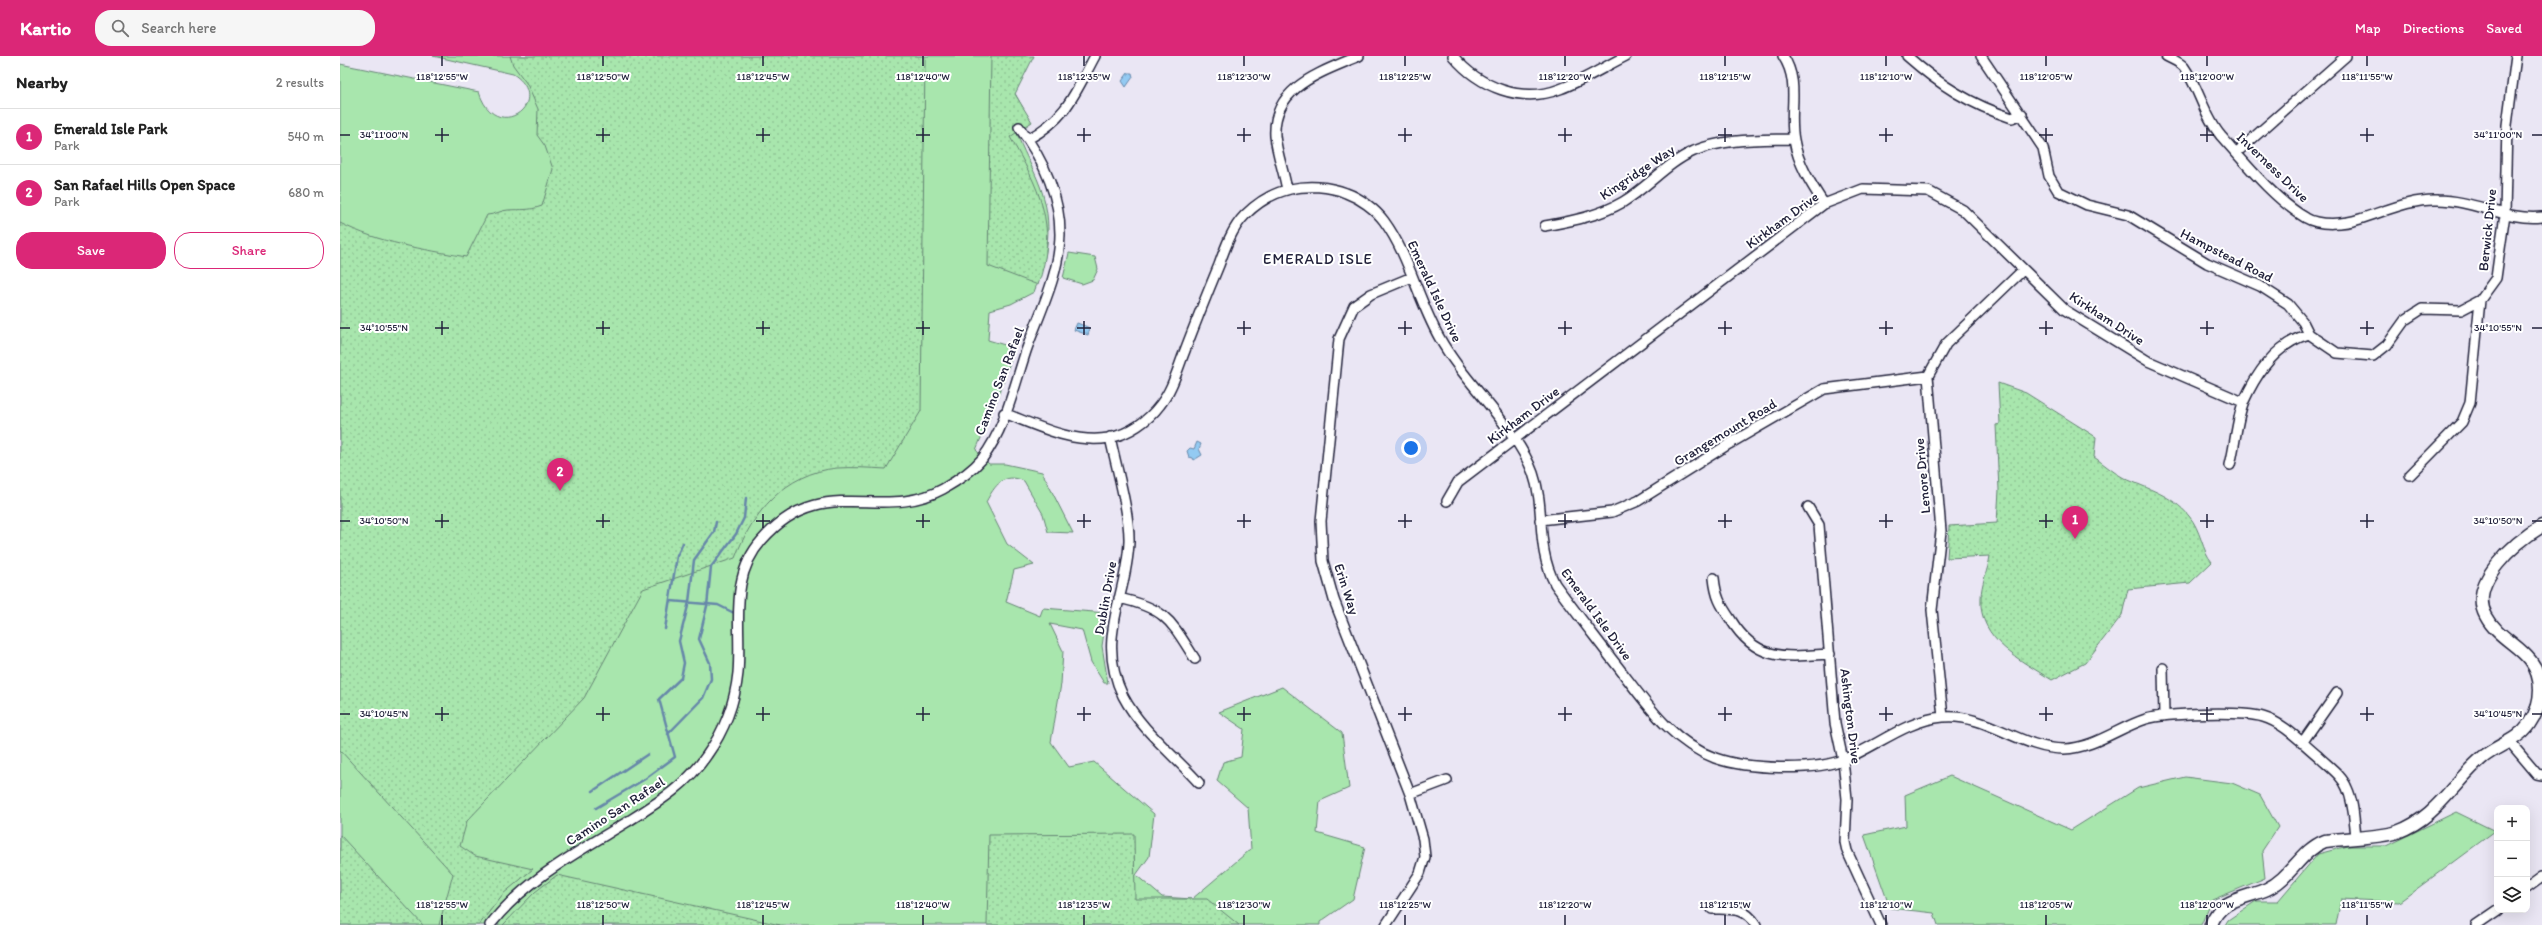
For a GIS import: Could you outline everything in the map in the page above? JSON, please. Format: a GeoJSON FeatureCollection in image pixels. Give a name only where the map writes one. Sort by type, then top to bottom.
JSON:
{"type":"FeatureCollection","features":[{"type":"Feature","properties":{"kind":"main road"},"geometry":{"type":"LineString","coordinates":[[2211,925],[2213,918],[2225,904],[2267,889],[2278,883],[2316,844],[2325,840],[2396,832],[2420,821],[2431,813],[2482,759],[2495,748],[2509,742],[2530,723],[2536,711],[2541,693],[2535,671],[2529,657],[2501,633],[2486,616],[2482,602],[2488,577],[2500,561],[2541,527]]}},
{"type":"Feature","properties":{"kind":"street"},"geometry":{"type":"LineString","coordinates":[[1028,139],[1056,122],[1067,106],[1095,56]]}},
{"type":"Feature","properties":{"kind":"street"},"geometry":{"type":"LineString","coordinates":[[1287,190],[1275,128],[1285,99],[1305,80],[1359,56]]}},
{"type":"Feature","properties":{"kind":"street"},"geometry":{"type":"LineString","coordinates":[[1453,56],[1477,79],[1509,93],[1533,94],[1559,89],[1626,56]]}},
{"type":"Feature","properties":{"kind":"street"},"geometry":{"type":"LineString","coordinates":[[1782,56],[1790,72],[1795,92],[1793,139],[1801,167],[1824,204]]}},
{"type":"Feature","properties":{"kind":"street"},"geometry":{"type":"LineString","coordinates":[[1907,56],[1936,81],[1964,99],[2012,118],[2022,114]]}},
{"type":"Feature","properties":{"kind":"street","name":"Hampstead Road"},"geometry":{"type":"LineString","coordinates":[[1982,56],[2022,114],[2043,148],[2049,176],[2058,191],[2087,204],[2128,215],[2207,263],[2260,286],[2288,304],[2303,322],[2309,334],[2337,353],[2373,356],[2387,345],[2405,320],[2422,310],[2461,310],[2480,300]]}},
{"type":"Feature","properties":{"kind":"street","name":"Inverness Drive"},"geometry":{"type":"LineString","coordinates":[[2166,56],[2183,66],[2213,127],[2274,192],[2307,219],[2326,223],[2358,220],[2395,206],[2426,199],[2447,200],[2477,205],[2505,214],[2530,219],[2542,217]]}},
{"type":"Feature","properties":{"kind":"street"},"geometry":{"type":"LineString","coordinates":[[2236,153],[2346,56]]}},
{"type":"Feature","properties":{"kind":"street","name":"Berwick Drive"},"geometry":{"type":"LineString","coordinates":[[2480,300],[2496,278],[2505,214],[2507,125],[2516,56]]}},
{"type":"Feature","properties":{"kind":"street","name":"Camino San Rafael"},"geometry":{"type":"LineString","coordinates":[[490,925],[505,908],[536,879],[664,799],[695,772],[706,757],[724,725],[736,682],[738,600],[743,574],[755,548],[777,524],[804,509],[829,502],[909,500],[940,491],[962,478],[982,458],[998,430],[1053,277],[1059,250],[1059,220],[1053,192],[1028,139],[1019,127]]}},
{"type":"Feature","properties":{"kind":"street","name":"Kingridge Way"},"geometry":{"type":"LineString","coordinates":[[1544,226],[1601,213],[1623,202],[1678,159],[1710,146],[1736,140],[1793,139]]}},
{"type":"Feature","properties":{"kind":"street","name":"Emerald Isle Drive"},"geometry":{"type":"LineString","coordinates":[[1004,413],[1067,436],[1092,440],[1110,437],[1139,425],[1161,405],[1169,390],[1234,230],[1244,216],[1257,205],[1287,190],[1300,187],[1334,189],[1360,200],[1383,219],[1398,243],[1438,336],[1514,439],[1534,476],[1544,560],[1555,584],[1653,711],[1681,740],[1713,757],[1734,764],[1754,767],[1813,765],[1843,760],[1910,726],[1943,717],[1966,718],[1985,722],[2026,742],[2044,747],[2063,749],[2089,744],[2146,720],[2164,716],[2242,714],[2263,717],[2280,724],[2335,771],[2347,787],[2356,836]]}},
{"type":"Feature","properties":{"kind":"street","name":"Kirkham Drive"},"geometry":{"type":"LineString","coordinates":[[1447,501],[1458,482],[1824,204],[1863,189],[1928,191],[1963,210],[2065,310],[2148,361],[2244,402]]}},
{"type":"Feature","properties":{"kind":"street"},"geometry":{"type":"LineString","coordinates":[[1928,376],[1946,344],[2024,270]]}},
{"type":"Feature","properties":{"kind":"street","name":"Erin Way"},"geometry":{"type":"LineString","coordinates":[[1386,925],[1420,873],[1425,857],[1423,839],[1410,794],[1334,600],[1323,561],[1321,521],[1339,339],[1354,306],[1371,294],[1412,276]]}},
{"type":"Feature","properties":{"kind":"street"},"geometry":{"type":"LineString","coordinates":[[2410,475],[2462,422],[2470,403],[2480,300]]}},
{"type":"Feature","properties":{"kind":"street"},"geometry":{"type":"LineString","coordinates":[[2230,465],[2244,402],[2265,365],[2285,344],[2309,334]]}},
{"type":"Feature","properties":{"kind":"street","name":"Grangemount Road"},"geometry":{"type":"LineString","coordinates":[[1540,520],[1612,512],[1638,501],[1729,444],[1824,390],[1928,376]]}},
{"type":"Feature","properties":{"kind":"street","name":"Lenore Drive"},"geometry":{"type":"LineString","coordinates":[[1928,376],[1941,531],[1932,610],[1943,717]]}},
{"type":"Feature","properties":{"kind":"street","name":"Dublin Drive"},"geometry":{"type":"LineString","coordinates":[[1110,437],[1129,531],[1129,548],[1111,633],[1113,664],[1123,696],[1138,718],[1199,783]]}},
{"type":"Feature","properties":{"kind":"street","name":"Ashington Drive"},"geometry":{"type":"LineString","coordinates":[[1808,507],[1819,525],[1835,723],[1843,760],[1847,799],[1847,851],[1881,925]]}},
{"type":"Feature","properties":{"kind":"street"},"geometry":{"type":"LineString","coordinates":[[1714,578],[1716,597],[1740,635],[1754,647],[1770,654],[1786,657],[1830,654]]}},
{"type":"Feature","properties":{"kind":"street"},"geometry":{"type":"LineString","coordinates":[[1119,598],[1146,605],[1170,621],[1195,660]]}},
{"type":"Feature","properties":{"kind":"street"},"geometry":{"type":"LineString","coordinates":[[2163,668],[2164,716]]}},
{"type":"Feature","properties":{"kind":"street"},"geometry":{"type":"LineString","coordinates":[[2302,743],[2337,693]]}},
{"type":"Feature","properties":{"kind":"street"},"geometry":{"type":"LineString","coordinates":[[2509,742],[2537,774],[2542,775]]}},
{"type":"Feature","properties":{"kind":"street"},"geometry":{"type":"LineString","coordinates":[[1410,794],[1447,780]]}},
{"type":"Feature","properties":{"kind":"street"},"geometry":{"type":"LineString","coordinates":[[2530,886],[2542,877]]}},
{"type":"Feature","properties":{"kind":"street"},"geometry":{"type":"LineString","coordinates":[[1712,909],[1739,909],[1751,917],[1756,925]]}},
{"type":"Feature","properties":{"kind":"street"},"geometry":{"type":"LineString","coordinates":[[2476,925],[2494,913]]}},
{"type":"Feature","properties":{"kind":"green space"},"geometry":{"type":"Polygon","coordinates":[[[433,56],[1027,56],[1011,86],[1030,121],[1016,130],[1021,145],[1040,186],[1047,214],[1048,240],[1043,266],[1034,292],[1011,304],[990,310],[988,340],[1015,348],[996,402],[976,450],[989,464],[1005,464],[1042,472],[1073,533],[1048,532],[1043,514],[1024,481],[1011,478],[1006,479],[993,490],[986,502],[1007,544],[1034,565],[1014,570],[1006,602],[1040,616],[1043,608],[1107,613],[1102,646],[1108,683],[1104,683],[1091,662],[1082,630],[1050,624],[1063,651],[1061,684],[1051,742],[1069,767],[1094,762],[1154,814],[1149,857],[1136,875],[1162,897],[1192,899],[1251,849],[1248,808],[1217,781],[1223,762],[1241,757],[1244,729],[1219,712],[1282,687],[1342,733],[1349,788],[1320,801],[1317,833],[1365,847],[1353,899],[1320,922],[1320,925],[340,925],[340,64],[479,92],[487,108],[497,116],[508,117],[518,113],[525,106],[528,96],[524,85],[513,74],[433,56]]]}},
{"type":"Feature","properties":{"kind":"green space"},"geometry":{"type":"Polygon","coordinates":[[[510,56],[925,56],[921,411],[886,469],[837,468],[818,471],[802,478],[786,487],[761,511],[742,541],[735,558],[643,589],[584,698],[467,821],[460,846],[475,856],[533,869],[503,894],[479,925],[439,925],[453,874],[340,750],[340,223],[370,236],[418,248],[466,257],[487,215],[506,210],[529,209],[542,206],[553,169],[545,146],[537,135],[538,109],[527,84],[513,65],[510,56]]]}},
{"type":"Feature","properties":{"kind":"green space"},"geometry":{"type":"Polygon","coordinates":[[[991,56],[1034,56],[1015,94],[1032,122],[1010,137],[1030,173],[1043,208],[1047,244],[1044,264],[1038,285],[988,266],[991,56]]]}},
{"type":"Feature","properties":{"kind":"green space"},"geometry":{"type":"Polygon","coordinates":[[[1069,253],[1095,257],[1098,269],[1093,280],[1082,284],[1063,278],[1069,253]]]}},
{"type":"Feature","properties":{"kind":"green space"},"geometry":{"type":"Polygon","coordinates":[[[1998,383],[2026,393],[2096,437],[2094,457],[2120,476],[2159,493],[2175,503],[2189,516],[2193,522],[2212,562],[2190,583],[2128,589],[2122,615],[2085,663],[2052,680],[2004,648],[1987,626],[1982,613],[1981,598],[1990,556],[1947,558],[1949,526],[1997,523],[1999,490],[1996,425],[2000,424],[1998,383]]]}},
{"type":"Feature","properties":{"kind":"green space"},"geometry":{"type":"Polygon","coordinates":[[[1950,776],[2071,830],[2138,788],[2185,777],[2232,783],[2260,795],[2278,827],[2262,851],[2265,878],[2212,900],[2201,925],[1938,925],[1934,913],[1890,908],[1864,835],[1906,826],[1905,795],[1950,776]]]}},
{"type":"Feature","properties":{"kind":"green space"},"geometry":{"type":"Polygon","coordinates":[[[2456,812],[2494,831],[2399,902],[2341,899],[2336,925],[2225,925],[2228,920],[2256,901],[2278,901],[2318,854],[2348,846],[2386,846],[2456,812]]]}},
{"type":"Feature","properties":{"kind":"green space"},"geometry":{"type":"Polygon","coordinates":[[[1134,834],[1135,899],[1207,899],[1239,925],[987,925],[989,835],[1134,834]]]}},
{"type":"Feature","properties":{"kind":"green space"},"geometry":{"type":"Polygon","coordinates":[[[340,835],[423,925],[340,925],[340,835]]]}},
{"type":"Feature","properties":{"kind":"green space"},"geometry":{"type":"Polygon","coordinates":[[[557,875],[780,925],[503,925],[535,892],[557,875]]]}},
{"type":"Feature","properties":{"kind":"water"},"geometry":{"type":"Polygon","coordinates":[[[1128,73],[1132,73],[1133,77],[1126,87],[1122,81],[1128,73]]]}},
{"type":"Feature","properties":{"kind":"water"},"geometry":{"type":"Polygon","coordinates":[[[1077,323],[1090,328],[1088,335],[1074,330],[1077,323]]]}},
{"type":"Feature","properties":{"kind":"water"},"geometry":{"type":"Polygon","coordinates":[[[1197,442],[1201,444],[1199,449],[1202,455],[1194,460],[1193,458],[1189,457],[1187,451],[1190,448],[1194,449],[1197,442]]]}},
{"type":"Feature","properties":{"kind":"waterway"},"geometry":{"type":"LineString","coordinates":[[668,734],[703,698],[711,679],[710,663],[699,639],[707,606],[711,567],[736,534],[744,518],[746,498]]}},
{"type":"Feature","properties":{"kind":"waterway"},"geometry":{"type":"LineString","coordinates":[[596,808],[645,779],[675,757],[659,699],[681,678],[684,663],[679,641],[689,602],[694,560],[714,532],[716,522]]}},
{"type":"Feature","properties":{"kind":"waterway"},"geometry":{"type":"LineString","coordinates":[[665,629],[677,556],[683,543]]}},
{"type":"Feature","properties":{"kind":"waterway"},"geometry":{"type":"LineString","coordinates":[[671,601],[718,605],[736,614]]}},
{"type":"Feature","properties":{"kind":"waterway"},"geometry":{"type":"LineString","coordinates":[[593,791],[648,754]]}},
{"type":"Feature","properties":{"kind":"place","name":"San Rafael Hills Open Space"},"geometry":{"type":"Point","coordinates":[560,491]}},
{"type":"Feature","properties":{"kind":"place","name":"Emerald Isle Park"},"geometry":{"type":"Point","coordinates":[2075,539]}},
{"type":"Feature","properties":{"kind":"district","name":"EMERALD ISLE"},"geometry":{"type":"Point","coordinates":[1318,259]}}]}
